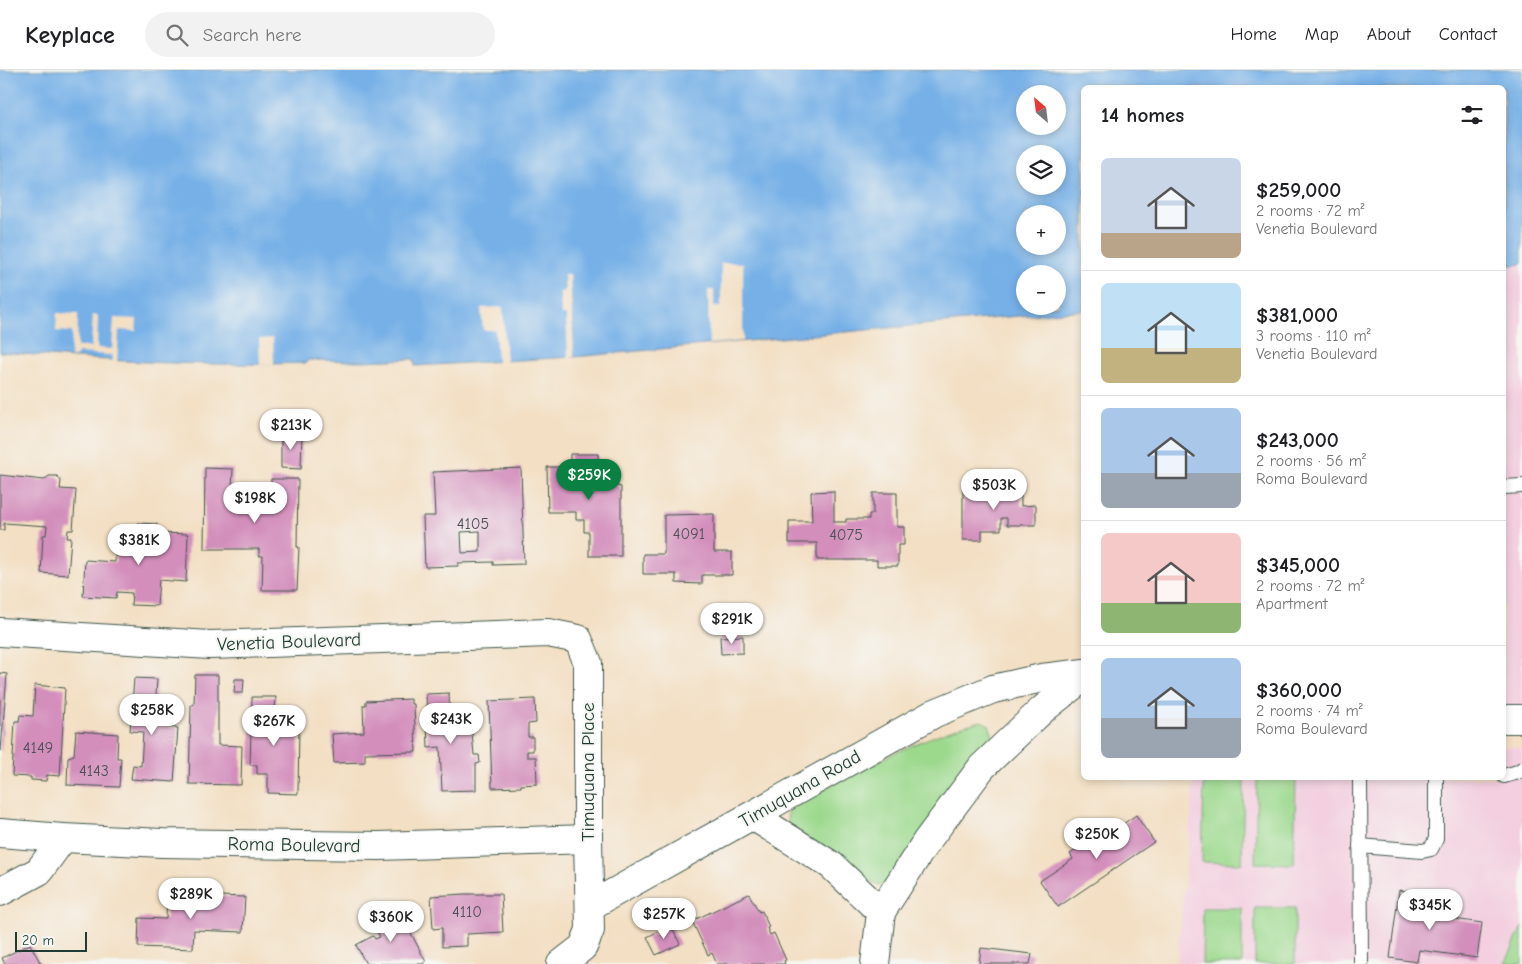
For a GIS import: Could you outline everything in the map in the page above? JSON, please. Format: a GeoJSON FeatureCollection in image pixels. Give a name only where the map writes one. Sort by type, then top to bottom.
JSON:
{"type":"FeatureCollection","features":[{"type":"Feature","properties":{"kind":"street","name":"Venetia Boulevard"},"geometry":{"type":"LineString","coordinates":[[0,632],[210,646],[548,633],[578,639]]}},
{"type":"Feature","properties":{"kind":"street","name":"Timuquana Place"},"geometry":{"type":"LineString","coordinates":[[578,639],[588,663],[590,906]]}},
{"type":"Feature","properties":{"kind":"street","name":"Timuquana Road"},"geometry":{"type":"LineString","coordinates":[[590,906],[935,713],[993,689],[1042,678],[1081,675]]}},
{"type":"Feature","properties":{"kind":"street"},"geometry":{"type":"LineString","coordinates":[[875,964],[881,912],[926,842],[982,768],[1042,710],[1081,678]]}},
{"type":"Feature","properties":{"kind":"street"},"geometry":{"type":"LineString","coordinates":[[1506,719],[1522,719]]}},
{"type":"Feature","properties":{"kind":"street"},"geometry":{"type":"LineString","coordinates":[[753,816],[831,865],[881,912]]}},
{"type":"Feature","properties":{"kind":"street","name":"Roma Boulevard"},"geometry":{"type":"LineString","coordinates":[[0,833],[171,843],[379,846],[588,839]]}},
{"type":"Feature","properties":{"kind":"street"},"geometry":{"type":"LineString","coordinates":[[0,892],[39,871],[63,838]]}},
{"type":"Feature","properties":{"kind":"street"},"geometry":{"type":"LineString","coordinates":[[561,964],[583,947],[590,930],[590,906]]}},
{"type":"Feature","properties":{"kind":"lane"},"geometry":{"type":"LineString","coordinates":[[1506,487],[1522,486]]}},
{"type":"Feature","properties":{"kind":"lane"},"geometry":{"type":"LineString","coordinates":[[1506,775],[1518,772],[1522,768]]}},
{"type":"Feature","properties":{"kind":"lane"},"geometry":{"type":"LineString","coordinates":[[1360,780],[1361,964]]}},
{"type":"Feature","properties":{"kind":"lane"},"geometry":{"type":"LineString","coordinates":[[1360,846],[1422,852],[1431,849],[1436,839],[1436,780]]}},
{"type":"Feature","properties":{"kind":"shaded area"},"geometry":{"type":"Polygon","coordinates":[[[1522,264],[1522,707],[1506,706],[1506,266],[1522,264]]]}},
{"type":"Feature","properties":{"kind":"shaded area"},"geometry":{"type":"Polygon","coordinates":[[[1506,747],[1522,748],[1522,927],[1505,964],[1177,964],[1194,780],[1506,780],[1506,747]]]}},
{"type":"Feature","properties":{"kind":"green space"},"geometry":{"type":"Polygon","coordinates":[[[981,721],[989,725],[993,736],[887,882],[878,885],[867,881],[787,824],[788,812],[810,797],[850,775],[931,737],[981,721]]]}},
{"type":"Feature","properties":{"kind":"green space"},"geometry":{"type":"Polygon","coordinates":[[[1204,780],[1244,780],[1242,863],[1202,862],[1204,780]]]}},
{"type":"Feature","properties":{"kind":"green space"},"geometry":{"type":"Polygon","coordinates":[[[1257,780],[1296,780],[1294,864],[1255,863],[1257,780]]]}},
{"type":"Feature","properties":{"kind":"green space"},"geometry":{"type":"Polygon","coordinates":[[[1203,908],[1242,908],[1242,964],[1202,964],[1203,908]]]}},
{"type":"Feature","properties":{"kind":"green space"},"geometry":{"type":"Polygon","coordinates":[[[1255,908],[1295,908],[1295,964],[1255,964],[1255,908]]]}},
{"type":"Feature","properties":{"kind":"green space"},"geometry":{"type":"Polygon","coordinates":[[[1522,927],[1522,964],[1505,964],[1522,927]]]}},
{"type":"Feature","properties":{"kind":"water"},"geometry":{"type":"Polygon","coordinates":[[[0,70],[1522,70],[1522,264],[1506,266],[1506,85],[1081,85],[1081,310],[1066,312],[1066,265],[1016,265],[1016,315],[1030,315],[574,357],[415,366],[414,359],[308,360],[306,363],[268,364],[191,364],[0,352],[0,70]]]}},
{"type":"Feature","properties":{"kind":"pier"},"geometry":{"type":"Polygon","coordinates":[[[721,263],[743,263],[743,341],[709,344],[708,290],[714,290],[714,307],[721,307],[721,263]]]}},
{"type":"Feature","properties":{"kind":"pier"},"geometry":{"type":"Polygon","coordinates":[[[564,274],[570,274],[574,357],[568,358],[566,315],[561,315],[560,292],[565,291],[564,274]]]}},
{"type":"Feature","properties":{"kind":"pier"},"geometry":{"type":"Polygon","coordinates":[[[503,307],[506,362],[497,362],[495,330],[483,330],[481,308],[503,307]]]}},
{"type":"Feature","properties":{"kind":"pier"},"geometry":{"type":"Polygon","coordinates":[[[57,313],[78,314],[77,347],[91,347],[93,315],[98,316],[97,348],[112,349],[114,318],[137,319],[136,331],[119,330],[117,361],[112,361],[112,355],[77,353],[76,357],[70,357],[72,332],[56,331],[57,313]]]}},
{"type":"Feature","properties":{"kind":"pier"},"geometry":{"type":"Polygon","coordinates":[[[273,338],[274,364],[260,365],[259,339],[273,338]]]}},
{"type":"Feature","properties":{"kind":"building"},"geometry":{"type":"Polygon","coordinates":[[[281,434],[302,434],[301,469],[281,468],[281,434]]]}},
{"type":"Feature","properties":{"kind":"building"},"geometry":{"type":"Polygon","coordinates":[[[570,454],[598,454],[598,467],[617,467],[617,486],[621,487],[621,556],[589,556],[589,532],[584,532],[584,520],[576,520],[576,512],[548,512],[547,467],[570,467],[570,454]]]}},
{"type":"Feature","properties":{"kind":"building"},"geometry":{"type":"Polygon","coordinates":[[[205,468],[233,469],[232,489],[271,489],[271,479],[298,479],[297,547],[299,547],[297,590],[262,590],[263,556],[259,556],[259,549],[204,549],[205,468]]]}},
{"type":"Feature","properties":{"kind":"building"},"geometry":{"type":"Polygon","coordinates":[[[521,468],[524,564],[493,565],[493,562],[458,563],[458,566],[425,567],[423,516],[435,516],[433,472],[521,468]],[[480,531],[461,532],[462,553],[480,552],[480,531]]]}},
{"type":"Feature","properties":{"kind":"building"},"geometry":{"type":"Polygon","coordinates":[[[0,475],[44,480],[49,476],[57,476],[61,481],[60,489],[76,490],[73,530],[68,530],[67,538],[71,538],[68,575],[41,573],[43,535],[46,535],[47,526],[4,523],[4,530],[0,530],[0,475]]]}},
{"type":"Feature","properties":{"kind":"building"},"geometry":{"type":"Polygon","coordinates":[[[963,488],[1021,488],[1021,506],[1036,505],[1036,525],[1007,525],[1007,518],[1001,518],[1001,530],[982,530],[982,540],[963,540],[963,488]]]}},
{"type":"Feature","properties":{"kind":"building"},"geometry":{"type":"Polygon","coordinates":[[[834,491],[834,522],[846,522],[846,519],[869,519],[869,514],[873,514],[873,493],[897,493],[897,527],[904,527],[904,545],[898,545],[898,566],[877,566],[877,560],[817,560],[817,543],[789,543],[789,521],[812,521],[811,492],[834,491]]]}},
{"type":"Feature","properties":{"kind":"building"},"geometry":{"type":"Polygon","coordinates":[[[714,514],[714,552],[732,552],[732,575],[702,575],[702,584],[676,583],[676,574],[643,574],[643,554],[664,554],[664,515],[714,514]]]}},
{"type":"Feature","properties":{"kind":"building"},"geometry":{"type":"Polygon","coordinates":[[[138,523],[157,524],[157,533],[188,534],[186,582],[159,580],[157,606],[131,605],[132,593],[117,592],[116,598],[83,596],[85,560],[115,562],[117,531],[138,532],[138,523]]]}},
{"type":"Feature","properties":{"kind":"building"},"geometry":{"type":"Polygon","coordinates":[[[743,636],[743,653],[721,654],[720,637],[743,636]]]}},
{"type":"Feature","properties":{"kind":"building"},"geometry":{"type":"Polygon","coordinates":[[[0,673],[7,674],[1,751],[0,751],[0,673]]]}},
{"type":"Feature","properties":{"kind":"building"},"geometry":{"type":"Polygon","coordinates":[[[195,675],[218,675],[218,745],[242,746],[241,785],[189,784],[191,705],[194,704],[195,675]]]}},
{"type":"Feature","properties":{"kind":"building"},"geometry":{"type":"Polygon","coordinates":[[[134,678],[157,679],[154,726],[178,728],[174,782],[131,779],[133,765],[141,766],[143,732],[130,731],[134,678]]]}},
{"type":"Feature","properties":{"kind":"building"},"geometry":{"type":"Polygon","coordinates":[[[235,679],[244,679],[243,693],[234,693],[235,679]]]}},
{"type":"Feature","properties":{"kind":"building"},"geometry":{"type":"Polygon","coordinates":[[[35,685],[65,688],[60,776],[47,775],[46,781],[31,780],[31,777],[12,776],[15,721],[19,721],[20,715],[33,716],[35,685]]]}},
{"type":"Feature","properties":{"kind":"building"},"geometry":{"type":"Polygon","coordinates":[[[449,693],[450,726],[463,722],[469,726],[469,732],[472,732],[474,755],[479,755],[480,763],[476,764],[476,790],[442,791],[440,747],[428,748],[426,694],[449,693]]]}},
{"type":"Feature","properties":{"kind":"building"},"geometry":{"type":"Polygon","coordinates":[[[252,697],[276,697],[275,714],[288,714],[287,727],[299,727],[298,794],[268,793],[268,774],[257,774],[257,765],[250,765],[252,697]]]}},
{"type":"Feature","properties":{"kind":"building"},"geometry":{"type":"Polygon","coordinates":[[[411,699],[411,704],[414,704],[416,752],[365,753],[365,762],[334,763],[332,734],[364,732],[363,705],[366,705],[366,701],[411,699]]]}},
{"type":"Feature","properties":{"kind":"building"},"geometry":{"type":"Polygon","coordinates":[[[535,699],[536,723],[528,724],[528,737],[533,737],[533,751],[527,751],[527,757],[536,757],[537,784],[521,785],[521,787],[492,788],[489,701],[535,699]]]}},
{"type":"Feature","properties":{"kind":"building"},"geometry":{"type":"Polygon","coordinates":[[[76,731],[118,734],[117,758],[121,758],[119,787],[67,785],[68,757],[74,755],[76,731]]]}},
{"type":"Feature","properties":{"kind":"building"},"geometry":{"type":"Polygon","coordinates":[[[1136,815],[1154,842],[1058,907],[1040,881],[1073,859],[1070,854],[1102,832],[1104,837],[1136,815]]]}},
{"type":"Feature","properties":{"kind":"building"},"geometry":{"type":"Polygon","coordinates":[[[1399,890],[1428,894],[1425,915],[1482,923],[1477,958],[1419,950],[1417,962],[1390,958],[1399,890]]]}},
{"type":"Feature","properties":{"kind":"building"},"geometry":{"type":"Polygon","coordinates":[[[167,894],[245,897],[243,932],[194,930],[193,949],[138,947],[139,918],[166,919],[167,894]]]}},
{"type":"Feature","properties":{"kind":"building"},"geometry":{"type":"Polygon","coordinates":[[[501,894],[503,932],[467,934],[467,946],[442,947],[442,928],[433,929],[431,896],[501,894]]]}},
{"type":"Feature","properties":{"kind":"building"},"geometry":{"type":"Polygon","coordinates":[[[749,894],[759,912],[762,911],[769,927],[767,928],[770,935],[774,933],[786,960],[784,961],[785,964],[717,964],[712,953],[708,955],[692,921],[749,894]]]}},
{"type":"Feature","properties":{"kind":"building"},"geometry":{"type":"Polygon","coordinates":[[[390,907],[395,917],[401,914],[426,962],[422,964],[366,964],[356,945],[373,936],[375,939],[380,937],[375,928],[380,925],[375,915],[390,907]]]}},
{"type":"Feature","properties":{"kind":"building"},"geometry":{"type":"Polygon","coordinates":[[[671,925],[680,944],[656,955],[647,937],[671,925]]]}},
{"type":"Feature","properties":{"kind":"building"},"geometry":{"type":"Polygon","coordinates":[[[30,944],[41,964],[5,964],[2,958],[30,944]]]}},
{"type":"Feature","properties":{"kind":"building"},"geometry":{"type":"Polygon","coordinates":[[[981,948],[1032,954],[1030,964],[979,964],[981,948]]]}}]}
